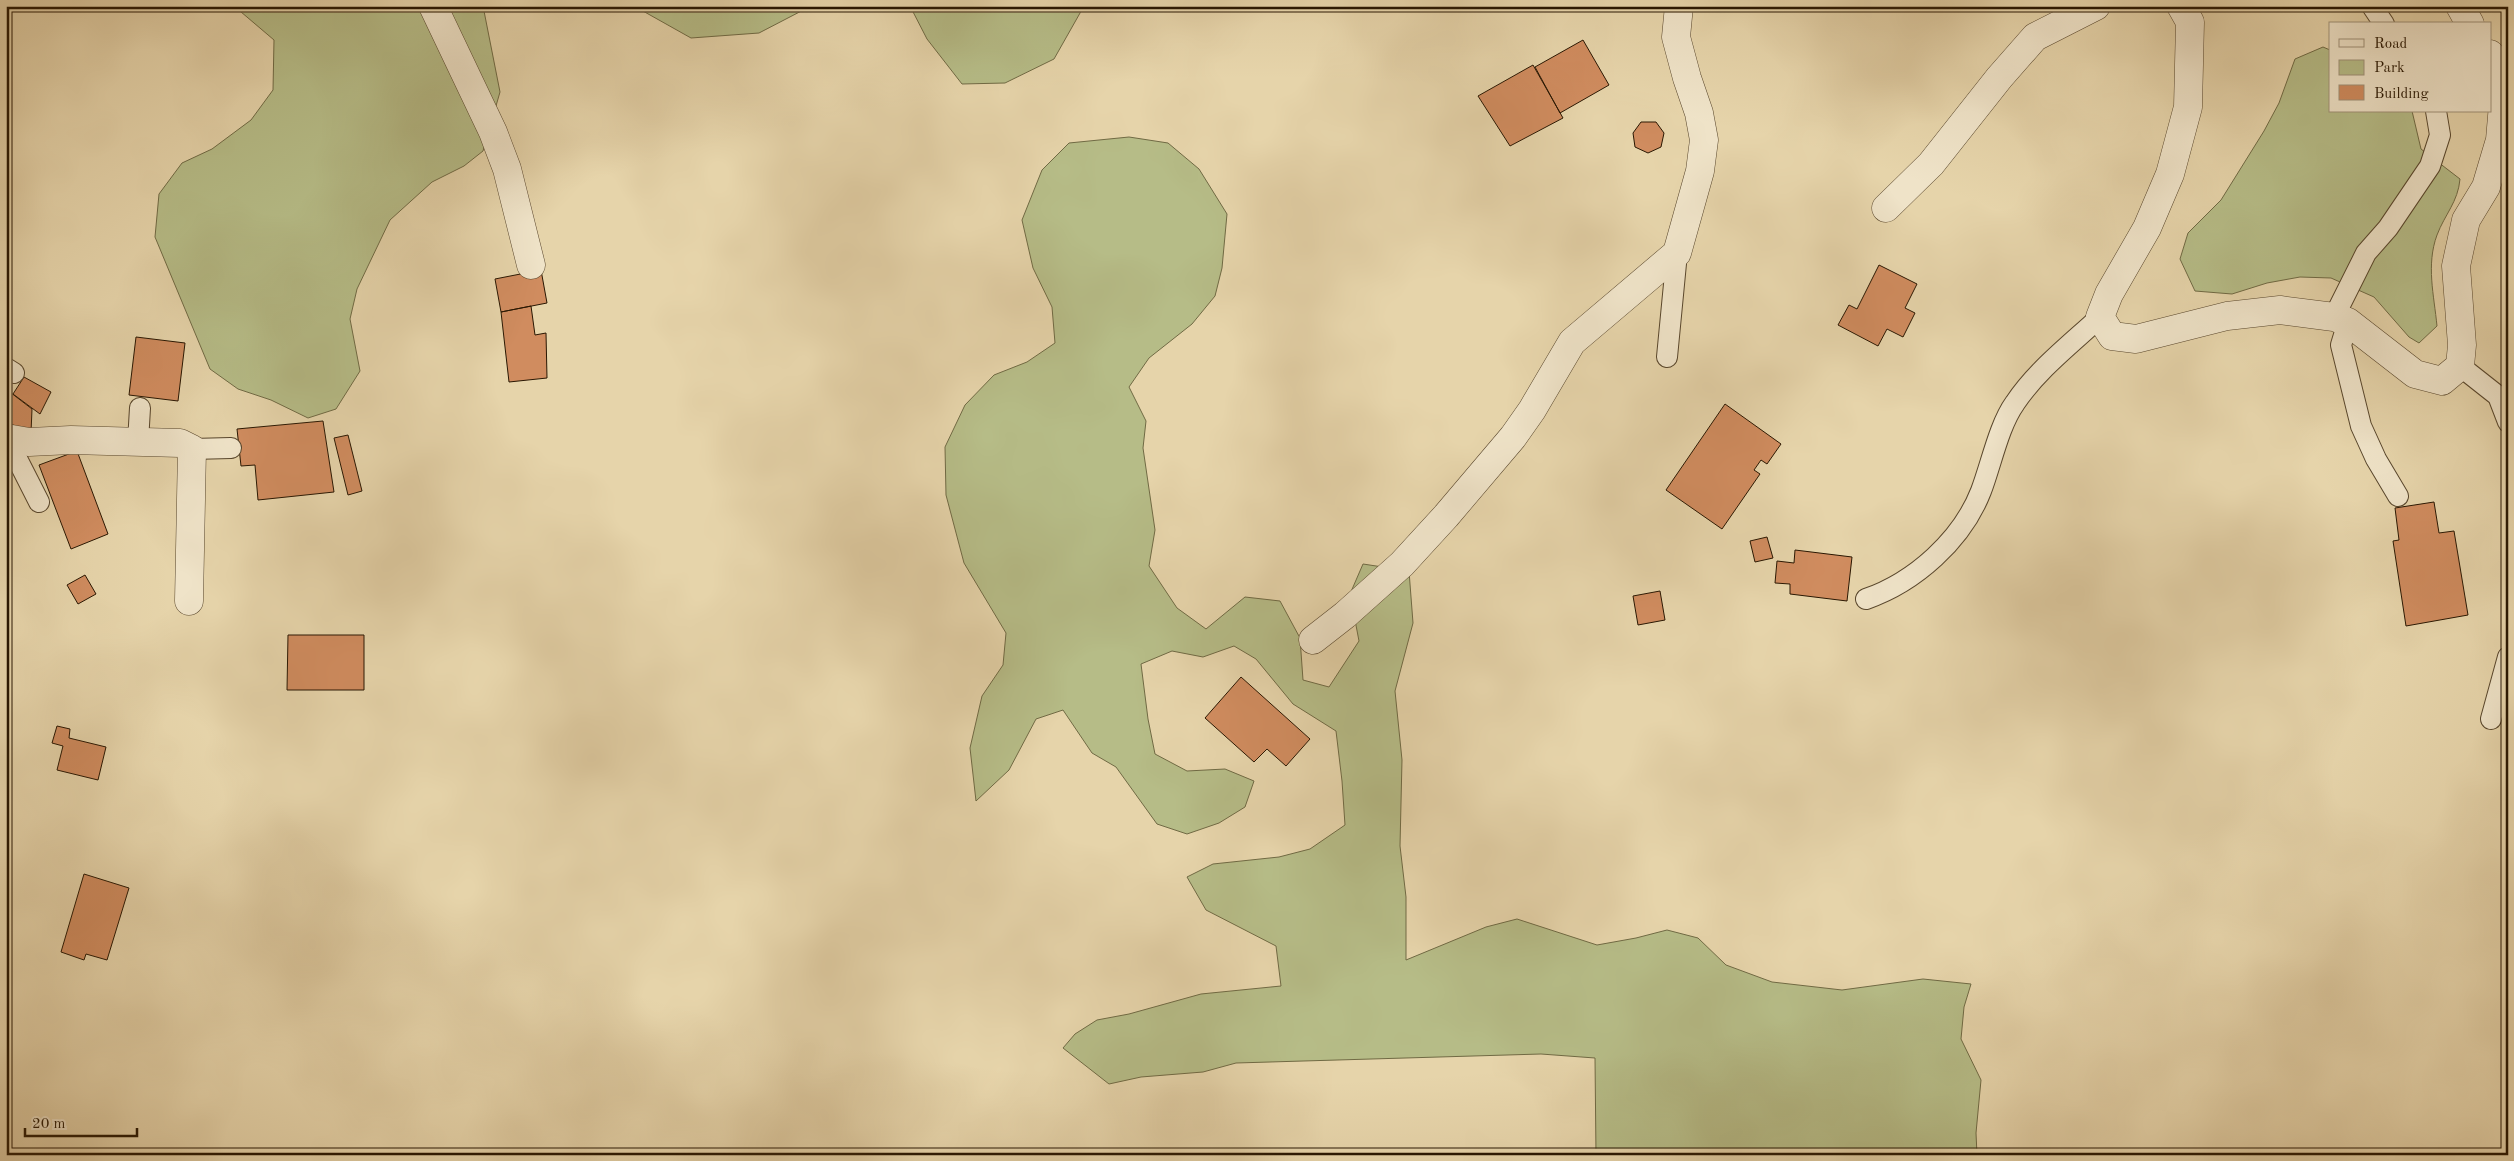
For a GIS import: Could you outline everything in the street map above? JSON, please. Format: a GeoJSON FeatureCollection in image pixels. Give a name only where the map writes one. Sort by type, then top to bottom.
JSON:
{"type":"FeatureCollection","features":[{"type":"Feature","properties":{"kind":"street"},"geometry":{"type":"LineString","coordinates":[[433,6],[494,132],[507,169],[531,265]]}},
{"type":"Feature","properties":{"kind":"street"},"geometry":{"type":"LineString","coordinates":[[1313,640],[1345,615],[1402,564],[1446,516],[1523,424],[1572,342],[1677,253],[1700,172],[1704,140],[1699,113],[1686,78],[1676,37],[1679,6]]}},
{"type":"Feature","properties":{"kind":"street"},"geometry":{"type":"LineString","coordinates":[[1886,208],[1931,164],[1999,78],[2035,37],[2096,6]]}},
{"type":"Feature","properties":{"kind":"street"},"geometry":{"type":"LineString","coordinates":[[2180,6],[2190,22],[2188,107],[2170,174],[2147,228],[2109,294],[2100,317],[2112,336],[2136,339],[2227,316],[2280,310],[2341,320],[2416,374],[2442,381],[2460,366],[2462,345],[2456,266],[2466,220],[2486,187],[2500,140],[2504,93],[2495,60],[2492,56]]}},
{"type":"Feature","properties":{"kind":"street"},"geometry":{"type":"LineString","coordinates":[[2460,6],[2469,22]]}},
{"type":"Feature","properties":{"kind":"street"},"geometry":{"type":"LineString","coordinates":[[7,438],[29,442],[71,440],[180,443],[192,449],[190,601]]}},
{"type":"Feature","properties":{"kind":"lane"},"geometry":{"type":"LineString","coordinates":[[2372,6],[2383,22]]}},
{"type":"Feature","properties":{"kind":"lane"},"geometry":{"type":"LineString","coordinates":[[2398,496],[2376,459],[2361,426],[2341,345],[2341,320],[2366,253],[2388,228],[2430,166],[2440,135],[2436,112]]}},
{"type":"Feature","properties":{"kind":"lane"},"geometry":{"type":"LineString","coordinates":[[1667,357],[1677,253]]}},
{"type":"Feature","properties":{"kind":"lane"},"geometry":{"type":"LineString","coordinates":[[1866,599],[1882,594],[1915,574],[1964,524],[1980,493],[2014,403],[2044,369],[2100,317]]}},
{"type":"Feature","properties":{"kind":"lane"},"geometry":{"type":"LineString","coordinates":[[2460,366],[2498,396],[2508,422]]}},
{"type":"Feature","properties":{"kind":"lane"},"geometry":{"type":"LineString","coordinates":[[138,442],[140,408]]}},
{"type":"Feature","properties":{"kind":"lane"},"geometry":{"type":"LineString","coordinates":[[7,438],[39,502]]}},
{"type":"Feature","properties":{"kind":"lane"},"geometry":{"type":"LineString","coordinates":[[192,449],[231,448]]}},
{"type":"Feature","properties":{"kind":"lane"},"geometry":{"type":"LineString","coordinates":[[2491,719],[2508,657]]}},
{"type":"Feature","properties":{"kind":"green space"},"geometry":{"type":"Polygon","coordinates":[[[234,6],[483,6],[500,92],[483,151],[464,166],[432,182],[390,220],[357,289],[350,319],[360,371],[336,409],[308,418],[271,400],[238,389],[210,369],[155,237],[159,194],[182,163],[212,149],[251,120],[273,90],[274,40],[234,6]]]}},
{"type":"Feature","properties":{"kind":"green space"},"geometry":{"type":"Polygon","coordinates":[[[634,6],[811,6],[759,33],[691,38],[634,6]]]}},
{"type":"Feature","properties":{"kind":"green space"},"geometry":{"type":"Polygon","coordinates":[[[910,6],[1084,6],[1054,59],[1005,83],[962,84],[927,39],[910,6]]]}},
{"type":"Feature","properties":{"kind":"green space"},"geometry":{"type":"Polygon","coordinates":[[[2323,47],[2329,50],[2329,112],[2412,112],[2421,149],[2460,179],[2457,194],[2437,235],[2432,258],[2431,269],[2437,326],[2419,343],[2409,337],[2374,297],[2331,278],[2300,277],[2267,283],[2232,294],[2195,291],[2180,259],[2188,233],[2221,200],[2264,131],[2279,103],[2295,59],[2323,47]]]}},
{"type":"Feature","properties":{"kind":"green space"},"geometry":{"type":"Polygon","coordinates":[[[1129,137],[1168,143],[1199,169],[1227,214],[1222,268],[1215,296],[1192,324],[1149,358],[1129,387],[1146,421],[1143,448],[1155,530],[1149,566],[1177,608],[1206,629],[1245,597],[1280,601],[1300,638],[1303,680],[1329,687],[1359,641],[1350,594],[1363,564],[1409,571],[1413,623],[1395,691],[1402,760],[1400,846],[1406,897],[1406,960],[1486,927],[1517,919],[1597,945],[1667,930],[1698,938],[1726,965],[1772,982],[1842,990],[1923,979],[1971,984],[1964,1007],[1961,1039],[1981,1080],[1976,1133],[1977,1155],[1596,1155],[1595,1058],[1541,1054],[1236,1063],[1203,1072],[1141,1077],[1109,1084],[1063,1048],[1075,1034],[1097,1020],[1129,1014],[1201,994],[1281,986],[1276,946],[1206,910],[1187,877],[1213,864],[1279,857],[1310,849],[1345,825],[1336,731],[1293,704],[1256,659],[1234,646],[1203,657],[1172,651],[1141,664],[1148,719],[1155,754],[1187,771],[1225,769],[1254,781],[1245,807],[1219,823],[1187,834],[1157,824],[1116,767],[1092,753],[1063,710],[1036,719],[1009,770],[976,801],[970,748],[982,696],[1003,665],[1006,633],[964,563],[946,495],[945,447],[965,405],[994,375],[1027,362],[1055,343],[1052,307],[1033,268],[1022,220],[1042,170],[1069,143],[1129,137]]]}},
{"type":"Feature","properties":{"kind":"building"},"geometry":{"type":"Polygon","coordinates":[[[1583,40],[1609,85],[1560,113],[1535,67],[1583,40]]]}},
{"type":"Feature","properties":{"kind":"building"},"geometry":{"type":"Polygon","coordinates":[[[1533,65],[1563,118],[1510,146],[1478,96],[1533,65]]]}},
{"type":"Feature","properties":{"kind":"building"},"geometry":{"type":"Polygon","coordinates":[[[1641,122],[1656,122],[1664,133],[1661,147],[1648,153],[1635,147],[1633,133],[1641,122]]]}},
{"type":"Feature","properties":{"kind":"building"},"geometry":{"type":"Polygon","coordinates":[[[1879,265],[1917,284],[1905,308],[1915,313],[1903,337],[1887,329],[1878,346],[1838,325],[1849,305],[1857,309],[1879,265]]]}},
{"type":"Feature","properties":{"kind":"building"},"geometry":{"type":"Polygon","coordinates":[[[541,270],[547,303],[501,312],[495,279],[541,270]]]}},
{"type":"Feature","properties":{"kind":"building"},"geometry":{"type":"Polygon","coordinates":[[[531,306],[535,335],[546,333],[547,378],[509,382],[501,312],[531,306]]]}},
{"type":"Feature","properties":{"kind":"building"},"geometry":{"type":"Polygon","coordinates":[[[136,337],[185,343],[178,401],[129,395],[136,337]]]}},
{"type":"Feature","properties":{"kind":"building"},"geometry":{"type":"Polygon","coordinates":[[[24,377],[51,392],[40,414],[13,394],[24,377]]]}},
{"type":"Feature","properties":{"kind":"building"},"geometry":{"type":"Polygon","coordinates":[[[6,389],[32,409],[31,433],[6,422],[6,389]]]}},
{"type":"Feature","properties":{"kind":"building"},"geometry":{"type":"Polygon","coordinates":[[[1725,404],[1781,444],[1767,464],[1761,460],[1754,470],[1760,474],[1722,529],[1666,490],[1725,404]]]}},
{"type":"Feature","properties":{"kind":"building"},"geometry":{"type":"Polygon","coordinates":[[[323,421],[334,492],[258,500],[255,465],[241,466],[237,429],[323,421]]]}},
{"type":"Feature","properties":{"kind":"building"},"geometry":{"type":"Polygon","coordinates":[[[348,435],[362,491],[348,495],[334,438],[348,435]]]}},
{"type":"Feature","properties":{"kind":"building"},"geometry":{"type":"Polygon","coordinates":[[[77,451],[108,534],[71,549],[39,465],[77,451]]]}},
{"type":"Feature","properties":{"kind":"building"},"geometry":{"type":"Polygon","coordinates":[[[2434,502],[2439,533],[2454,531],[2468,615],[2406,626],[2393,541],[2399,540],[2395,508],[2434,502]]]}},
{"type":"Feature","properties":{"kind":"building"},"geometry":{"type":"Polygon","coordinates":[[[1767,537],[1773,558],[1755,562],[1750,541],[1767,537]]]}},
{"type":"Feature","properties":{"kind":"building"},"geometry":{"type":"Polygon","coordinates":[[[1795,550],[1852,557],[1847,601],[1790,594],[1790,584],[1775,583],[1777,561],[1794,563],[1795,550]]]}},
{"type":"Feature","properties":{"kind":"building"},"geometry":{"type":"Polygon","coordinates":[[[85,575],[96,594],[78,604],[67,585],[85,575]]]}},
{"type":"Feature","properties":{"kind":"building"},"geometry":{"type":"Polygon","coordinates":[[[1660,591],[1665,620],[1638,625],[1633,596],[1660,591]]]}},
{"type":"Feature","properties":{"kind":"building"},"geometry":{"type":"Polygon","coordinates":[[[288,635],[364,635],[364,690],[287,690],[288,635]]]}},
{"type":"Feature","properties":{"kind":"building"},"geometry":{"type":"Polygon","coordinates":[[[1241,677],[1310,739],[1286,766],[1267,749],[1254,762],[1205,718],[1241,677]]]}},
{"type":"Feature","properties":{"kind":"building"},"geometry":{"type":"Polygon","coordinates":[[[57,726],[70,729],[69,738],[106,747],[98,780],[57,770],[63,746],[52,743],[57,726]]]}},
{"type":"Feature","properties":{"kind":"building"},"geometry":{"type":"Polygon","coordinates":[[[84,874],[129,888],[107,960],[86,954],[84,960],[61,952],[84,874]]]}}]}
